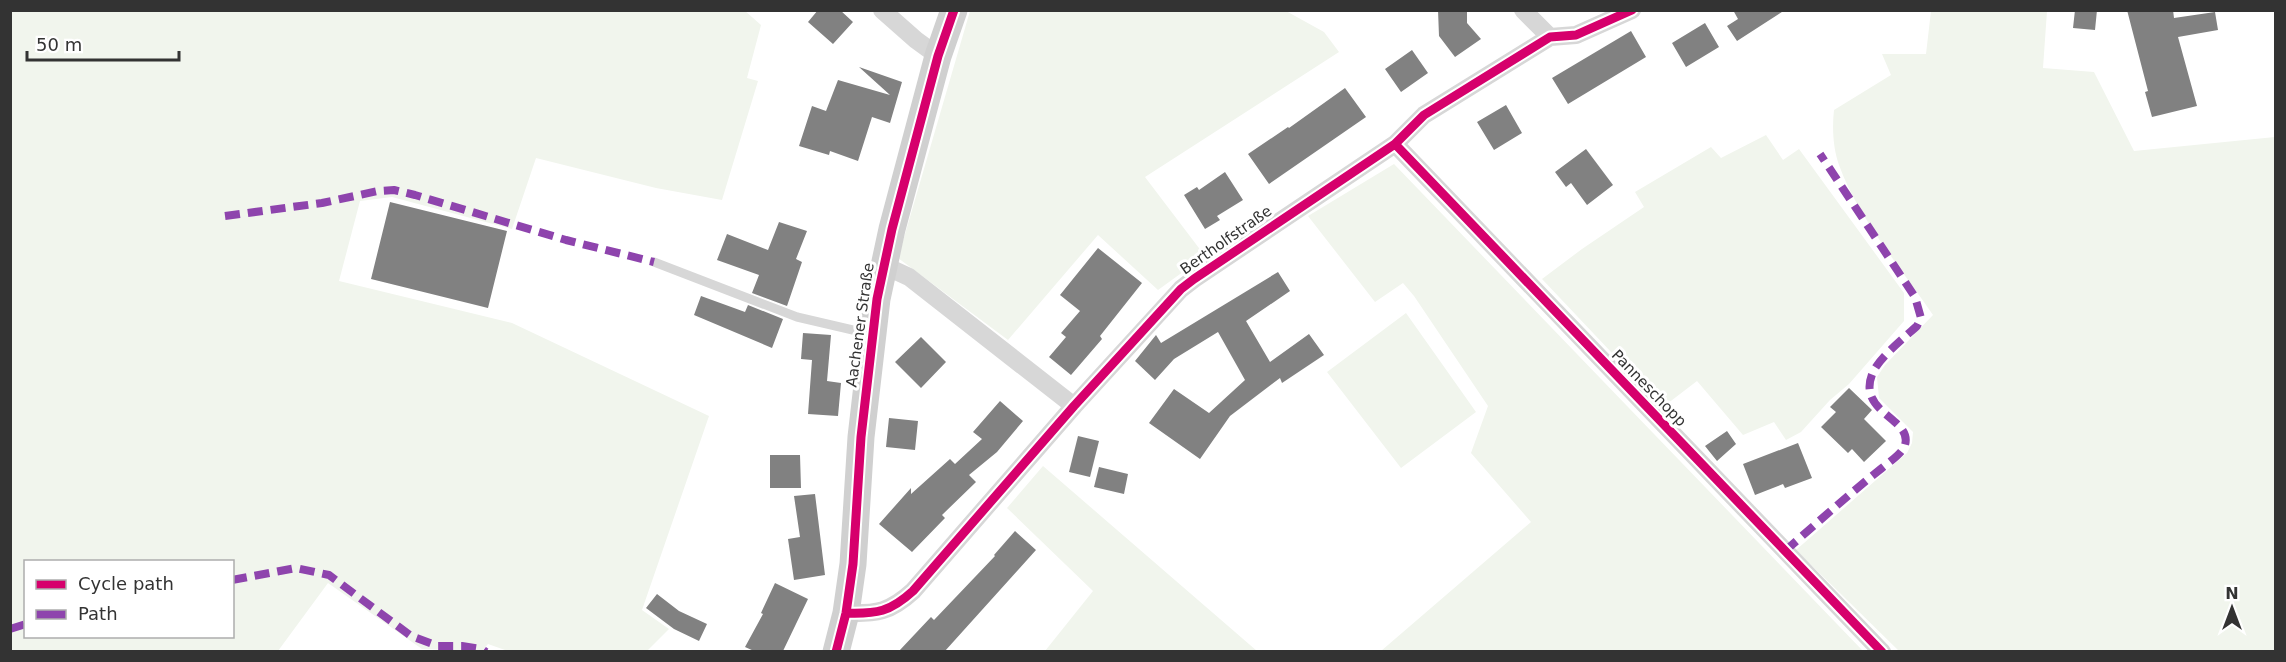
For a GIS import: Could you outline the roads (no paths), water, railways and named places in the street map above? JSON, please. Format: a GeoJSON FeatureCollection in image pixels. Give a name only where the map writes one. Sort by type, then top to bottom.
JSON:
{"type":"FeatureCollection","features":[{"type":"Feature","properties":{"kind":"street"},"geometry":{"type":"LineString","coordinates":[[882,10],[938,56]]}},
{"type":"Feature","properties":{"kind":"street","name":"Aachener Straße"},"geometry":{"type":"LineString","coordinates":[[836,651],[846,613],[853,564],[861,437],[872,334],[883,265],[938,56],[954,10]]}},
{"type":"Feature","properties":{"kind":"street"},"geometry":{"type":"LineString","coordinates":[[1524,10],[1550,37]]}},
{"type":"Feature","properties":{"kind":"street","name":"Bertholfstraße"},"geometry":{"type":"LineString","coordinates":[[846,613],[880,612],[898,605],[913,591],[1074,406],[1182,289],[1194,279],[1395,144],[1424,115],[1550,37],[1576,35],[1632,10]]}},
{"type":"Feature","properties":{"kind":"street","name":"Panneschopp"},"geometry":{"type":"LineString","coordinates":[[1395,144],[1882,651]]}},
{"type":"Feature","properties":{"kind":"street"},"geometry":{"type":"LineString","coordinates":[[883,265],[909,277],[1074,406]]}},
{"type":"Feature","properties":{"kind":"lane"},"geometry":{"type":"LineString","coordinates":[[654,262],[797,317],[872,334]]}}]}
